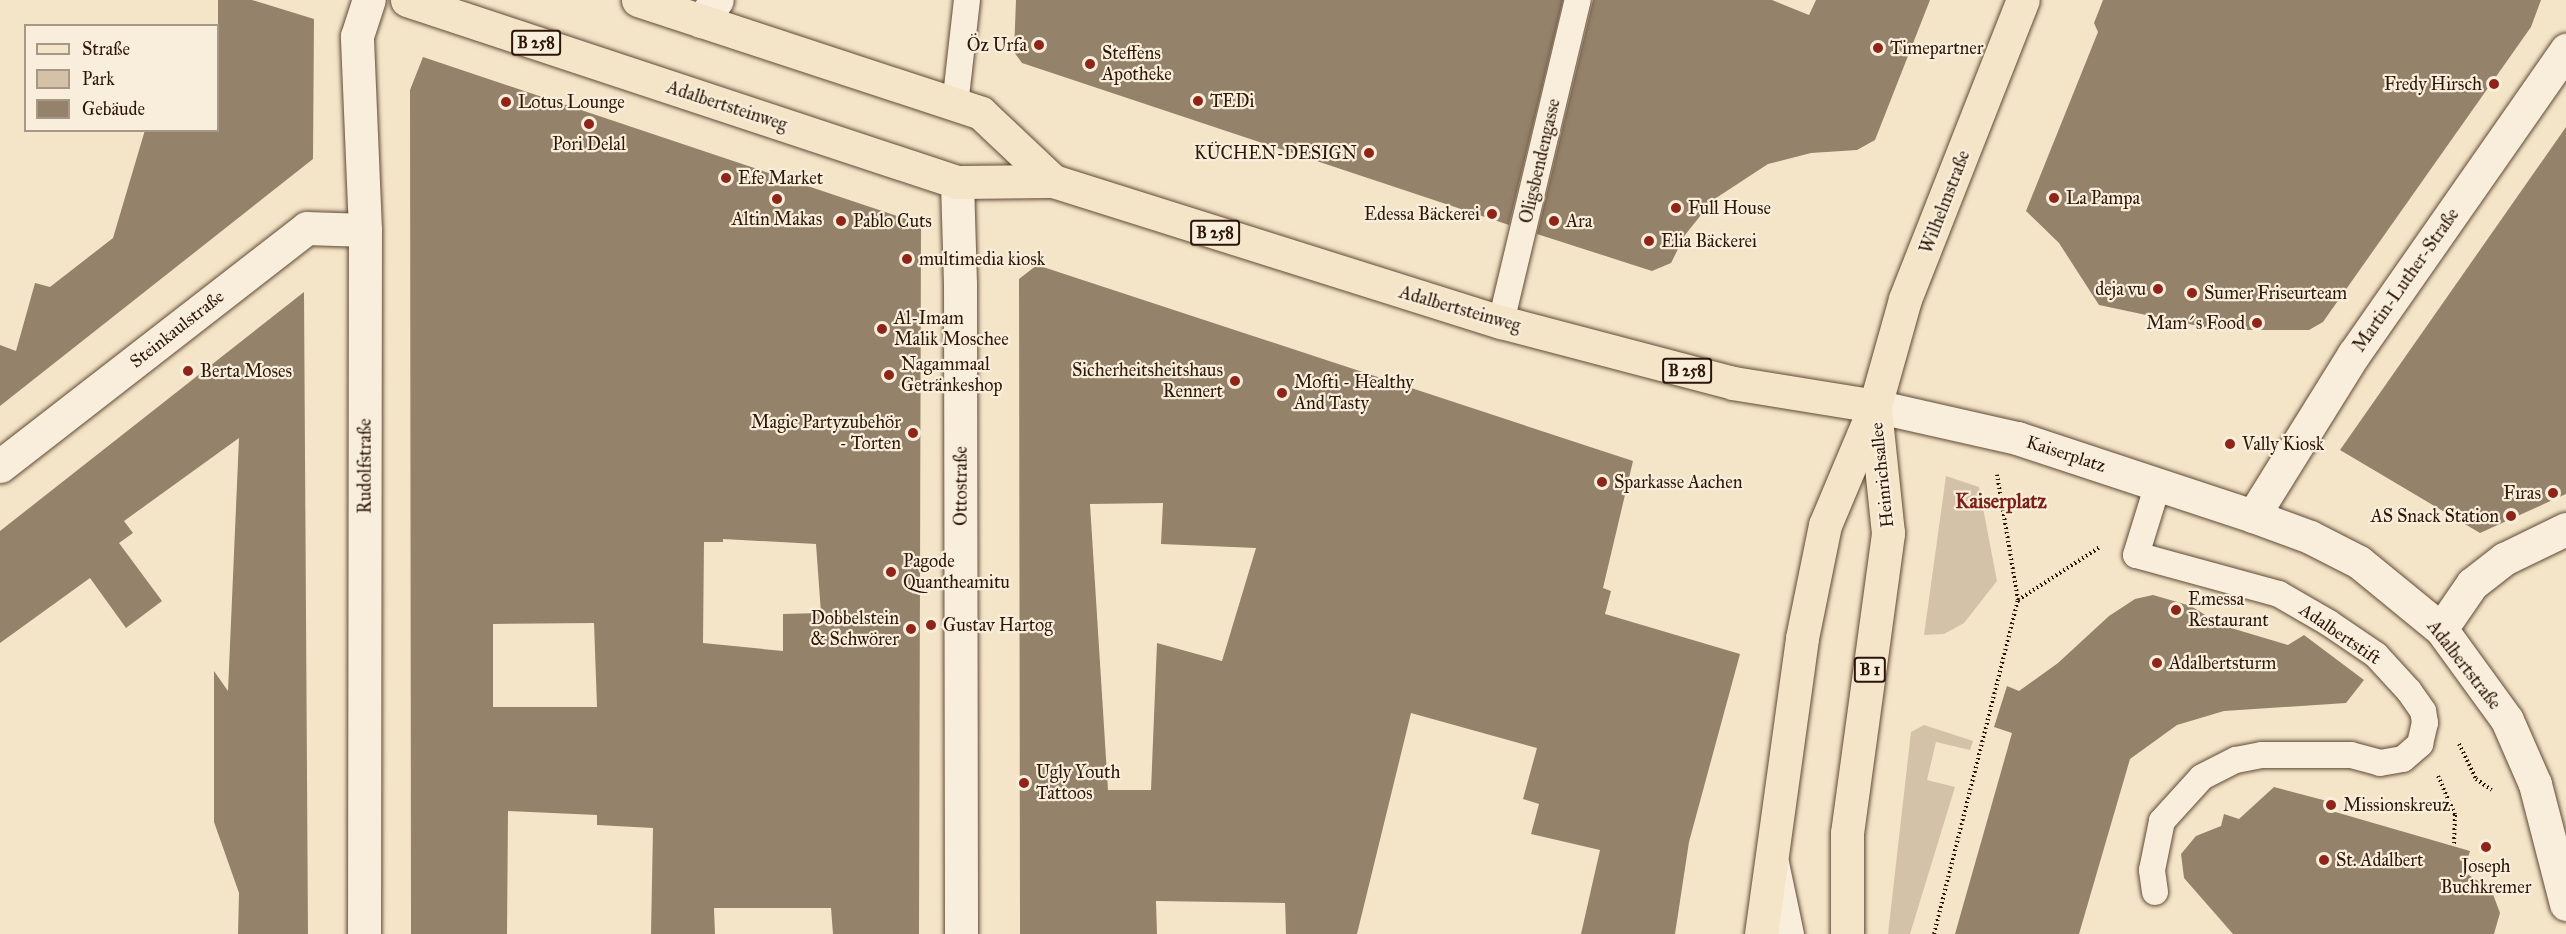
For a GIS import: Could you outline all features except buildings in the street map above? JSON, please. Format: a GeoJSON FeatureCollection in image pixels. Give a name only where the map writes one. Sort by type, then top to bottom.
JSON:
{"type":"FeatureCollection","features":[{"type":"Feature","properties":{"kind":"main road","name":"Adalbertsteinweg"},"geometry":{"type":"LineString","coordinates":[[407,0],[957,182],[1053,181],[1501,322],[1733,383],[1875,406]]}},
{"type":"Feature","properties":{"kind":"main road","name":"Adalbertsteinweg"},"geometry":{"type":"LineString","coordinates":[[638,0],[709,10],[981,113],[1053,181]]}},
{"type":"Feature","properties":{"kind":"main road","name":"Wilhelmstraße"},"geometry":{"type":"LineString","coordinates":[[1875,406],[1902,309],[2023,0]]}},
{"type":"Feature","properties":{"kind":"main road","name":"Heinrichsallee"},"geometry":{"type":"LineString","coordinates":[[1769,932],[1770,856],[1802,638],[1825,525],[1875,406]]}},
{"type":"Feature","properties":{"kind":"main road","name":"Heinrichsallee"},"geometry":{"type":"LineString","coordinates":[[1847,934],[1847,833],[1888,533],[1875,406]]}},
{"type":"Feature","properties":{"kind":"street","name":"Rudolfstraße"},"geometry":{"type":"LineString","coordinates":[[364,934],[365,230],[357,36],[369,0]]}},
{"type":"Feature","properties":{"kind":"street","name":"Martin-Luther-Straße"},"geometry":{"type":"LineString","coordinates":[[2253,516],[2322,404],[2566,50]]}},
{"type":"Feature","properties":{"kind":"street","name":"Ottostraße"},"geometry":{"type":"LineString","coordinates":[[957,182],[960,285],[961,934]]}},
{"type":"Feature","properties":{"kind":"street","name":"Steinkaulstraße"},"geometry":{"type":"LineString","coordinates":[[0,466],[307,228],[365,230]]}},
{"type":"Feature","properties":{"kind":"street","name":"Kaiserplatz"},"geometry":{"type":"LineString","coordinates":[[1875,406],[1989,430],[2253,516]]}},
{"type":"Feature","properties":{"kind":"street","name":"Adalbertstraße"},"geometry":{"type":"LineString","coordinates":[[2253,516],[2310,537],[2359,562],[2441,629],[2507,720],[2535,784],[2566,904]]}},
{"type":"Feature","properties":{"kind":"street"},"geometry":{"type":"LineString","coordinates":[[2441,629],[2472,584],[2504,559],[2566,529]]}},
{"type":"Feature","properties":{"kind":"lane"},"geometry":{"type":"LineString","coordinates":[[956,105],[967,0]]}},
{"type":"Feature","properties":{"kind":"lane","name":"Oligsbendengasse"},"geometry":{"type":"LineString","coordinates":[[1501,322],[1578,0]]}},
{"type":"Feature","properties":{"kind":"lane"},"geometry":{"type":"LineString","coordinates":[[2136,555],[2158,484]]}},
{"type":"Feature","properties":{"kind":"lane","name":"Adalbertstift"},"geometry":{"type":"LineString","coordinates":[[2136,555],[2278,594],[2329,623],[2376,655],[2409,691],[2423,711],[2426,723],[2420,744],[2403,759],[2380,763],[2352,755],[2262,755],[2236,760],[2202,777],[2162,821],[2152,870],[2155,892]]}},
{"type":"Feature","properties":{"kind":"path"},"geometry":{"type":"LineString","coordinates":[[1934,934],[2018,600],[1989,430]]}},
{"type":"Feature","properties":{"kind":"path"},"geometry":{"type":"LineString","coordinates":[[2018,600],[2101,546],[2136,555]]}},
{"type":"Feature","properties":{"kind":"path"},"geometry":{"type":"LineString","coordinates":[[2456,738],[2476,779]]}},
{"type":"Feature","properties":{"kind":"path"},"geometry":{"type":"LineString","coordinates":[[2444,787],[2455,815],[2454,846]]}},
{"type":"Feature","properties":{"kind":"green space"},"geometry":{"type":"Polygon","coordinates":[[[1946,476],[1979,487],[1997,581],[1964,623],[1944,634],[1924,635],[1946,476]]]}},
{"type":"Feature","properties":{"kind":"green space"},"geometry":{"type":"Polygon","coordinates":[[[1924,725],[1973,741],[1970,750],[1936,742],[1927,780],[1955,787],[1910,934],[1888,934],[1911,732],[1924,725]]]}},
{"type":"Feature","properties":{"kind":"place","name":"Öz Urfa"},"geometry":{"type":"Point","coordinates":[1039,45]}},
{"type":"Feature","properties":{"kind":"place","name":"Timepartner"},"geometry":{"type":"Point","coordinates":[1878,48]}},
{"type":"Feature","properties":{"kind":"place","name":"Steffens Apotheke"},"geometry":{"type":"Point","coordinates":[1090,64]}},
{"type":"Feature","properties":{"kind":"place","name":"Fredy Hirsch"},"geometry":{"type":"Point","coordinates":[2494,84]}},
{"type":"Feature","properties":{"kind":"place","name":"TEDi"},"geometry":{"type":"Point","coordinates":[1198,101]}},
{"type":"Feature","properties":{"kind":"place","name":"Lotus Lounge"},"geometry":{"type":"Point","coordinates":[506,102]}},
{"type":"Feature","properties":{"kind":"place","name":"Pori Delal"},"geometry":{"type":"Point","coordinates":[589,124]}},
{"type":"Feature","properties":{"kind":"place","name":"KÜCHEN-DESIGN"},"geometry":{"type":"Point","coordinates":[1369,153]}},
{"type":"Feature","properties":{"kind":"place","name":"Efe Market"},"geometry":{"type":"Point","coordinates":[726,178]}},
{"type":"Feature","properties":{"kind":"place","name":"La Pampa"},"geometry":{"type":"Point","coordinates":[2054,198]}},
{"type":"Feature","properties":{"kind":"place","name":"Altin Makas"},"geometry":{"type":"Point","coordinates":[777,199]}},
{"type":"Feature","properties":{"kind":"place","name":"Full House"},"geometry":{"type":"Point","coordinates":[1676,208]}},
{"type":"Feature","properties":{"kind":"place","name":"Edessa Bäckerei"},"geometry":{"type":"Point","coordinates":[1492,214]}},
{"type":"Feature","properties":{"kind":"place","name":"Pablo Cuts"},"geometry":{"type":"Point","coordinates":[841,221]}},
{"type":"Feature","properties":{"kind":"place","name":"Ara"},"geometry":{"type":"Point","coordinates":[1554,221]}},
{"type":"Feature","properties":{"kind":"place","name":"Elia Bäckerei"},"geometry":{"type":"Point","coordinates":[1649,241]}},
{"type":"Feature","properties":{"kind":"place","name":"multimedia kiosk"},"geometry":{"type":"Point","coordinates":[907,259]}},
{"type":"Feature","properties":{"kind":"place","name":"deja vu"},"geometry":{"type":"Point","coordinates":[2158,289]}},
{"type":"Feature","properties":{"kind":"place","name":"Sumer Friseurteam"},"geometry":{"type":"Point","coordinates":[2192,293]}},
{"type":"Feature","properties":{"kind":"place","name":"Mam´s Food"},"geometry":{"type":"Point","coordinates":[2257,323]}},
{"type":"Feature","properties":{"kind":"place","name":"Al-Imam Malik Moschee"},"geometry":{"type":"Point","coordinates":[882,329]}},
{"type":"Feature","properties":{"kind":"place","name":"Berta Moses"},"geometry":{"type":"Point","coordinates":[188,371]}},
{"type":"Feature","properties":{"kind":"place","name":"Nagammaal Getränkeshop"},"geometry":{"type":"Point","coordinates":[889,375]}},
{"type":"Feature","properties":{"kind":"place","name":"Sicherheitsheitshaus Rennert"},"geometry":{"type":"Point","coordinates":[1235,381]}},
{"type":"Feature","properties":{"kind":"place","name":"Mofti - Healthy And Tasty"},"geometry":{"type":"Point","coordinates":[1282,393]}},
{"type":"Feature","properties":{"kind":"place","name":"Magic Partyzubehör - Torten"},"geometry":{"type":"Point","coordinates":[913,433]}},
{"type":"Feature","properties":{"kind":"place","name":"Vally Kiosk"},"geometry":{"type":"Point","coordinates":[2230,444]}},
{"type":"Feature","properties":{"kind":"place","name":"Sparkasse Aachen"},"geometry":{"type":"Point","coordinates":[1602,482]}},
{"type":"Feature","properties":{"kind":"place","name":"Fıras"},"geometry":{"type":"Point","coordinates":[2553,493]}},
{"type":"Feature","properties":{"kind":"place","name":"AS Snack Station"},"geometry":{"type":"Point","coordinates":[2511,516]}},
{"type":"Feature","properties":{"kind":"place","name":"Pagode Quantheamitu"},"geometry":{"type":"Point","coordinates":[891,572]}},
{"type":"Feature","properties":{"kind":"place","name":"Emessa Restaurant"},"geometry":{"type":"Point","coordinates":[2176,610]}},
{"type":"Feature","properties":{"kind":"place","name":"Gustav Hartog"},"geometry":{"type":"Point","coordinates":[931,625]}},
{"type":"Feature","properties":{"kind":"place","name":"Dobbelstein & Schwörer"},"geometry":{"type":"Point","coordinates":[911,629]}},
{"type":"Feature","properties":{"kind":"place","name":"Adalbertsturm"},"geometry":{"type":"Point","coordinates":[2157,663]}},
{"type":"Feature","properties":{"kind":"place","name":"Ugly Youth Tattoos"},"geometry":{"type":"Point","coordinates":[1024,783]}},
{"type":"Feature","properties":{"kind":"place","name":"Missionskreuz"},"geometry":{"type":"Point","coordinates":[2331,805]}},
{"type":"Feature","properties":{"kind":"place","name":"Joseph Buchkremer"},"geometry":{"type":"Point","coordinates":[2486,847]}},
{"type":"Feature","properties":{"kind":"place","name":"St. Adalbert"},"geometry":{"type":"Point","coordinates":[2324,860]}},
{"type":"Feature","properties":{"kind":"district","name":"Kaiserplatz"},"geometry":{"type":"Point","coordinates":[2001,501]}}]}
